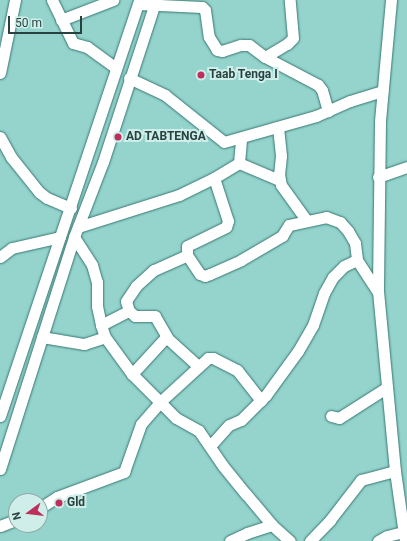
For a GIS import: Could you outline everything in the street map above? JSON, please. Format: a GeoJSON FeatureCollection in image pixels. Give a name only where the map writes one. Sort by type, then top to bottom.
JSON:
{"type":"FeatureCollection","features":[{"type":"Feature","properties":{"kind":"street"},"geometry":{"type":"LineString","coordinates":[[0,73],[15,0]]}},
{"type":"Feature","properties":{"kind":"street"},"geometry":{"type":"LineString","coordinates":[[52,0],[74,45],[87,47],[116,68]]}},
{"type":"Feature","properties":{"kind":"street"},"geometry":{"type":"LineString","coordinates":[[62,20],[113,0]]}},
{"type":"Feature","properties":{"kind":"street"},"geometry":{"type":"LineString","coordinates":[[265,57],[287,44],[293,38],[290,0]]}},
{"type":"Feature","properties":{"kind":"street"},"geometry":{"type":"LineString","coordinates":[[378,541],[387,536],[404,536],[402,483],[395,471],[378,291],[378,177],[383,91],[391,0]]}},
{"type":"Feature","properties":{"kind":"street"},"geometry":{"type":"LineString","coordinates":[[1,410],[60,236],[71,208],[139,2],[155,2],[202,7],[205,10],[209,37],[217,50],[222,51],[245,44],[265,57],[318,85],[322,90],[328,111]]}},
{"type":"Feature","properties":{"kind":"street"},"geometry":{"type":"LineString","coordinates":[[0,469],[76,232],[103,162],[129,78],[155,2]]}},
{"type":"Feature","properties":{"kind":"street"},"geometry":{"type":"LineString","coordinates":[[129,78],[174,101],[221,140],[227,142],[328,111],[350,101],[383,91]]}},
{"type":"Feature","properties":{"kind":"street"},"geometry":{"type":"LineString","coordinates":[[278,127],[281,156],[279,180],[307,221]]}},
{"type":"Feature","properties":{"kind":"street"},"geometry":{"type":"LineString","coordinates":[[0,137],[11,157],[39,192],[47,198],[71,208]]}},
{"type":"Feature","properties":{"kind":"street"},"geometry":{"type":"LineString","coordinates":[[239,163],[241,138]]}},
{"type":"Feature","properties":{"kind":"street"},"geometry":{"type":"LineString","coordinates":[[76,232],[180,195],[214,178],[239,163]]}},
{"type":"Feature","properties":{"kind":"street"},"geometry":{"type":"LineString","coordinates":[[239,163],[279,180]]}},
{"type":"Feature","properties":{"kind":"street"},"geometry":{"type":"LineString","coordinates":[[378,177],[407,167]]}},
{"type":"Feature","properties":{"kind":"street"},"geometry":{"type":"LineString","coordinates":[[214,178],[226,211],[227,225],[188,245],[188,255],[200,274],[205,276],[210,274],[274,241],[282,236],[289,225],[326,217],[340,222],[348,231],[354,241],[357,260],[378,291]]}},
{"type":"Feature","properties":{"kind":"street"},"geometry":{"type":"LineString","coordinates":[[76,232],[90,259],[97,282],[97,306],[100,325],[105,337],[132,374],[177,419],[199,431],[223,466],[272,525],[290,541]]}},
{"type":"Feature","properties":{"kind":"street"},"geometry":{"type":"LineString","coordinates":[[0,257],[12,248],[60,236]]}},
{"type":"Feature","properties":{"kind":"street"},"geometry":{"type":"LineString","coordinates":[[188,255],[154,270],[136,286],[126,301],[129,312],[139,317],[151,315],[155,316],[167,337],[198,366]]}},
{"type":"Feature","properties":{"kind":"street"},"geometry":{"type":"LineString","coordinates":[[210,446],[229,425],[242,420],[261,400],[298,351],[313,325],[324,293],[333,276],[344,266],[357,260]]}},
{"type":"Feature","properties":{"kind":"street"},"geometry":{"type":"LineString","coordinates":[[100,325],[129,312]]}},
{"type":"Feature","properties":{"kind":"street"},"geometry":{"type":"LineString","coordinates":[[42,338],[84,344],[105,337]]}},
{"type":"Feature","properties":{"kind":"street"},"geometry":{"type":"LineString","coordinates":[[132,374],[164,337],[167,337]]}},
{"type":"Feature","properties":{"kind":"street"},"geometry":{"type":"LineString","coordinates":[[48,503],[57,497],[124,472],[141,424],[160,402],[204,360],[213,358],[237,370],[261,400]]}},
{"type":"Feature","properties":{"kind":"street"},"geometry":{"type":"LineString","coordinates":[[330,416],[339,418],[386,388]]}},
{"type":"Feature","properties":{"kind":"street"},"geometry":{"type":"LineString","coordinates":[[310,541],[330,520],[361,480],[395,471]]}},
{"type":"Feature","properties":{"kind":"street"},"geometry":{"type":"LineString","coordinates":[[230,541],[247,533],[272,525]]}},
{"type":"Feature","properties":{"kind":"place","name":"Taab Tenga I"},"geometry":{"type":"Point","coordinates":[201,75]}},
{"type":"Feature","properties":{"kind":"place","name":"AD TABTENGA"},"geometry":{"type":"Point","coordinates":[118,137]}},
{"type":"Feature","properties":{"kind":"place","name":"Gld"},"geometry":{"type":"Point","coordinates":[59,503]}}]}
